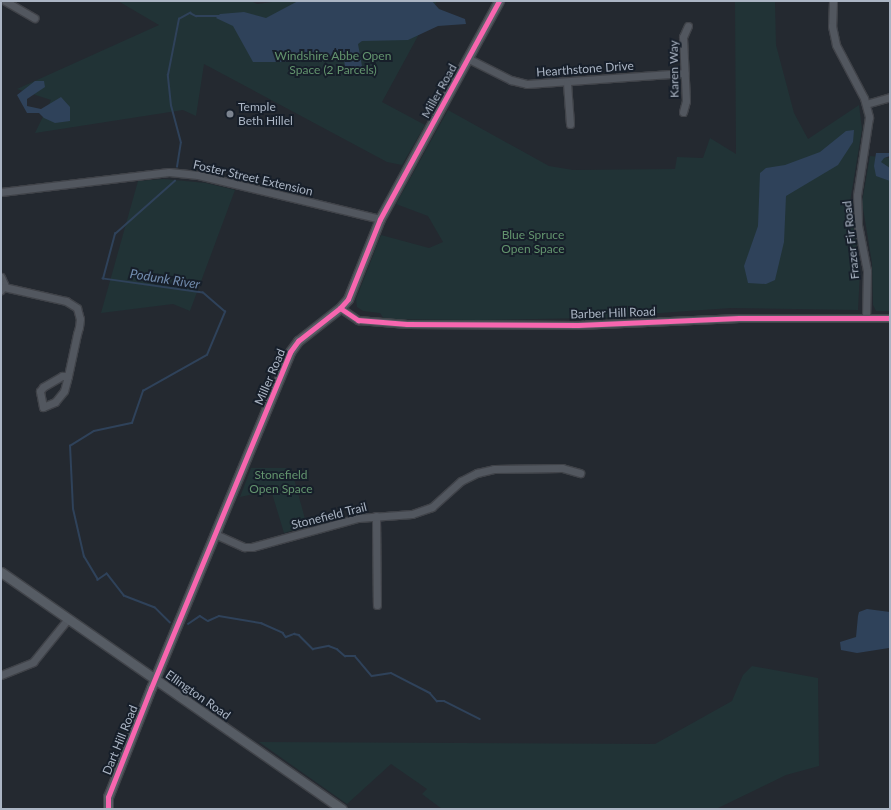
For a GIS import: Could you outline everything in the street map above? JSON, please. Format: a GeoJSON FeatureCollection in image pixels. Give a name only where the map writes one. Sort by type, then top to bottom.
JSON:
{"type":"FeatureCollection","features":[{"type":"Feature","properties":{"kind":"street"},"geometry":{"type":"LineString","coordinates":[[5,1],[34,18]]}},
{"type":"Feature","properties":{"kind":"street","name":"Miller Road"},"geometry":{"type":"LineString","coordinates":[[155,679],[217,535],[290,352],[307,333],[340,308],[353,288],[380,219],[499,1]]}},
{"type":"Feature","properties":{"kind":"street","name":"Frazer Fir Road"},"geometry":{"type":"LineString","coordinates":[[833,1],[832,26],[836,46],[866,104],[868,133],[857,203],[867,271],[866,318]]}},
{"type":"Feature","properties":{"kind":"street","name":"Karen Way"},"geometry":{"type":"LineString","coordinates":[[683,112],[686,100],[683,38],[688,26]]}},
{"type":"Feature","properties":{"kind":"street","name":"Hearthstone Drive"},"geometry":{"type":"LineString","coordinates":[[468,59],[511,80],[527,84],[567,83],[685,72]]}},
{"type":"Feature","properties":{"kind":"street"},"geometry":{"type":"LineString","coordinates":[[567,83],[570,124]]}},
{"type":"Feature","properties":{"kind":"street"},"geometry":{"type":"LineString","coordinates":[[866,104],[890,97]]}},
{"type":"Feature","properties":{"kind":"street","name":"Foster Street Extension"},"geometry":{"type":"LineString","coordinates":[[1,192],[169,172],[198,175],[380,219]]}},
{"type":"Feature","properties":{"kind":"street"},"geometry":{"type":"LineString","coordinates":[[1,277],[2,289],[66,301],[77,308],[80,319],[68,376],[61,397],[43,407],[40,391],[43,387],[62,376],[68,376]]}},
{"type":"Feature","properties":{"kind":"street","name":"Barber Hill Road"},"geometry":{"type":"LineString","coordinates":[[340,308],[358,320],[407,324],[578,325],[739,318],[890,318]]}},
{"type":"Feature","properties":{"kind":"street","name":"Stonefield Trail"},"geometry":{"type":"LineString","coordinates":[[217,535],[244,547],[252,547],[376,516],[412,514],[432,507],[461,481],[477,473],[494,469],[562,468],[580,473]]}},
{"type":"Feature","properties":{"kind":"street"},"geometry":{"type":"LineString","coordinates":[[376,516],[377,605]]}},
{"type":"Feature","properties":{"kind":"street","name":"Ellington Road"},"geometry":{"type":"LineString","coordinates":[[1,572],[342,809]]}},
{"type":"Feature","properties":{"kind":"street"},"geometry":{"type":"LineString","coordinates":[[1,675],[33,662],[68,619]]}},
{"type":"Feature","properties":{"kind":"street","name":"Dart Hill Road"},"geometry":{"type":"LineString","coordinates":[[108,809],[108,797],[155,679]]}},
{"type":"Feature","properties":{"kind":"green space","name":"Windshire Abbe Open Space (2 Parcels)"},"geometry":{"type":"Polygon","coordinates":[[[118,1],[251,1],[257,4],[280,1],[437,1],[382,102],[425,125],[402,165],[387,162],[204,64],[196,116],[183,110],[35,133],[51,100],[17,89],[159,25],[118,1]]]}},
{"type":"Feature","properties":{"kind":"green space","name":"Blue Spruce Open Space"},"geometry":{"type":"Polygon","coordinates":[[[735,1],[775,1],[776,45],[794,113],[808,139],[859,105],[862,129],[850,202],[860,271],[858,310],[731,308],[645,314],[648,317],[478,320],[384,319],[380,313],[363,311],[357,307],[356,299],[381,235],[429,248],[443,242],[428,216],[396,204],[448,110],[549,166],[573,170],[675,169],[677,157],[703,158],[710,138],[736,154],[735,1]]]}},
{"type":"Feature","properties":{"kind":"green space"},"geometry":{"type":"Polygon","coordinates":[[[870,156],[890,158],[890,311],[876,311],[873,305],[872,263],[862,202],[870,156]]]}},
{"type":"Feature","properties":{"kind":"green space"},"geometry":{"type":"Polygon","coordinates":[[[164,179],[206,183],[235,190],[190,311],[173,304],[101,313],[138,181],[164,179]]]}},
{"type":"Feature","properties":{"kind":"green space","name":"Stonefield Open Space"},"geometry":{"type":"Polygon","coordinates":[[[251,468],[291,468],[307,526],[284,533],[271,490],[240,497],[251,468]]]}},
{"type":"Feature","properties":{"kind":"green space"},"geometry":{"type":"Polygon","coordinates":[[[752,666],[818,678],[819,766],[786,775],[716,809],[442,809],[422,794],[427,789],[391,764],[347,804],[259,742],[655,744],[732,701],[743,675],[752,666]]]}},
{"type":"Feature","properties":{"kind":"water"},"geometry":{"type":"Polygon","coordinates":[[[298,1],[432,1],[439,9],[465,19],[466,24],[438,26],[408,40],[362,41],[358,44],[362,66],[355,72],[345,66],[343,54],[288,62],[253,62],[233,26],[216,18],[220,14],[244,12],[266,18],[298,1]]]}},
{"type":"Feature","properties":{"kind":"water"},"geometry":{"type":"Polygon","coordinates":[[[35,81],[44,81],[45,87],[27,99],[27,106],[41,109],[61,97],[70,107],[70,121],[55,123],[44,118],[39,113],[27,113],[17,95],[35,81]]]}},
{"type":"Feature","properties":{"kind":"water"},"geometry":{"type":"Polygon","coordinates":[[[854,130],[853,142],[838,165],[786,196],[784,242],[775,280],[766,284],[748,283],[744,266],[758,226],[760,173],[766,168],[785,165],[820,152],[846,131],[854,130]]]}},
{"type":"Feature","properties":{"kind":"water"},"geometry":{"type":"Polygon","coordinates":[[[876,153],[890,153],[890,156],[884,158],[881,162],[890,168],[890,181],[876,176],[874,166],[876,153]]]}},
{"type":"Feature","properties":{"kind":"water"},"geometry":{"type":"Polygon","coordinates":[[[867,609],[890,612],[889,648],[857,653],[841,650],[840,642],[856,637],[859,612],[867,609]]]}},
{"type":"Feature","properties":{"kind":"waterway","name":"Podunk River"},"geometry":{"type":"LineString","coordinates":[[177,167],[181,143],[171,106],[168,75],[179,19],[190,13],[196,16],[220,16]]}},
{"type":"Feature","properties":{"kind":"waterway","name":"Podunk River"},"geometry":{"type":"LineString","coordinates":[[170,623],[155,608],[124,596],[107,574],[98,580],[84,557],[73,509],[70,446],[94,431],[132,423],[143,391],[207,355],[225,312],[203,293],[103,279],[115,234],[175,181]]}},
{"type":"Feature","properties":{"kind":"waterway","name":"Podunk River"},"geometry":{"type":"LineString","coordinates":[[188,624],[200,616],[208,621],[219,616],[261,623],[283,633],[286,637],[294,634],[299,635],[313,649],[329,646],[337,649],[345,656],[355,656],[372,676],[391,673],[430,693],[437,701],[444,701],[480,719]]}},
{"type":"Feature","properties":{"kind":"cycle path"},"geometry":{"type":"LineString","coordinates":[[108,809],[108,797],[151,688],[290,352],[298,341],[340,308],[348,299],[380,219],[499,1]]}},
{"type":"Feature","properties":{"kind":"cycle path"},"geometry":{"type":"LineString","coordinates":[[340,308],[358,320],[407,324],[578,325],[739,318],[890,318]]}},
{"type":"Feature","properties":{"kind":"place","name":"Temple Beth Hillel"},"geometry":{"type":"Point","coordinates":[230,114]}}]}
